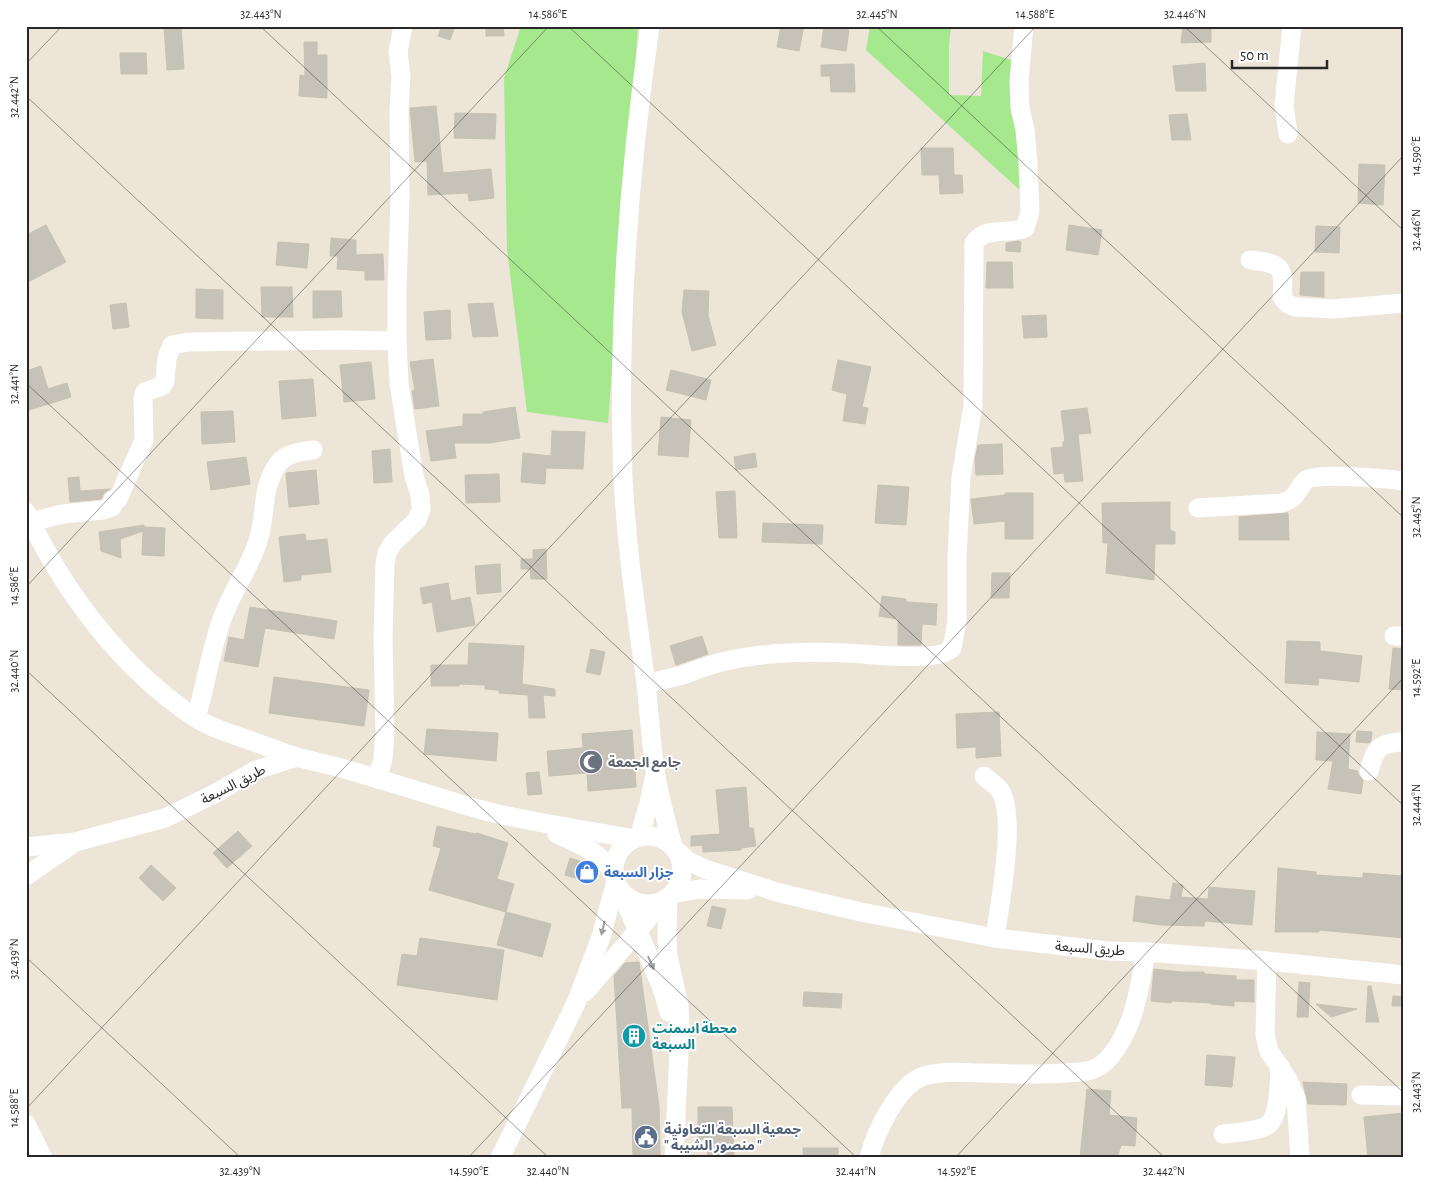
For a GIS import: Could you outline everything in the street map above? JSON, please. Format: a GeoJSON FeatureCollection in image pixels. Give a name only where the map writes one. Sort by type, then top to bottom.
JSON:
{"type":"FeatureCollection","features":[{"type":"Feature","properties":{"kind":"street"},"geometry":{"type":"LineString","coordinates":[[377,779],[383,759],[385,733],[383,618],[385,563],[387,553],[393,543],[417,520],[421,509],[399,384],[397,341],[396,289],[400,198],[399,110],[401,76],[398,52],[403,26]]}},
{"type":"Feature","properties":{"kind":"street"},"geometry":{"type":"LineString","coordinates":[[576,1003],[679,884],[682,873],[681,861],[674,848],[655,771],[646,684],[633,596],[622,444],[624,275],[637,118],[650,26]]}},
{"type":"Feature","properties":{"kind":"street"},"geometry":{"type":"LineString","coordinates":[[646,684],[726,661],[763,654],[847,653],[912,658],[946,653],[952,648],[957,621],[957,558],[961,477],[973,406],[974,243],[977,237],[983,234],[1017,231],[1025,228],[1030,212],[1025,130],[1020,108],[1019,81],[1024,26]]}},
{"type":"Feature","properties":{"kind":"street"},"geometry":{"type":"LineString","coordinates":[[1288,134],[1284,105],[1292,26]]}},
{"type":"Feature","properties":{"kind":"street"},"geometry":{"type":"LineString","coordinates":[[1250,260],[1265,261],[1277,266],[1283,274],[1282,297],[1288,304],[1295,307],[1333,309],[1404,303]]}},
{"type":"Feature","properties":{"kind":"street"},"geometry":{"type":"LineString","coordinates":[[397,341],[190,342],[172,346],[167,358],[165,381],[162,386],[145,392],[143,398],[144,440],[118,499],[113,500],[112,507],[102,510],[29,517],[43,544],[78,601],[102,634],[138,673],[196,718],[218,729],[297,757],[342,768],[482,810],[526,820],[637,838],[654,836],[667,842],[688,861],[705,869],[780,893]]}},
{"type":"Feature","properties":{"kind":"street"},"geometry":{"type":"LineString","coordinates":[[196,718],[220,625],[231,596],[259,540],[269,480],[279,462],[291,454],[313,450]]}},
{"type":"Feature","properties":{"kind":"street"},"geometry":{"type":"LineString","coordinates":[[1198,508],[1282,504],[1294,499],[1307,480],[1314,478],[1340,477],[1404,481]]}},
{"type":"Feature","properties":{"kind":"street"},"geometry":{"type":"LineString","coordinates":[[1369,772],[1373,756],[1379,747],[1391,742],[1404,742]]}},
{"type":"Feature","properties":{"kind":"street","name":"طريق السبعة"},"geometry":{"type":"LineString","coordinates":[[26,847],[75,842],[165,818],[216,793],[256,770],[297,757]]}},
{"type":"Feature","properties":{"kind":"street"},"geometry":{"type":"LineString","coordinates":[[500,1158],[576,1003],[601,937],[616,881],[615,863],[625,845],[637,838],[647,812],[655,771]]}},
{"type":"Feature","properties":{"kind":"street"},"geometry":{"type":"LineString","coordinates":[[984,776],[999,789],[1005,801],[1008,820],[1007,852],[995,938]]}},
{"type":"Feature","properties":{"kind":"street"},"geometry":{"type":"LineString","coordinates":[[526,820],[585,845],[597,853],[627,896],[638,902],[652,904],[668,897],[699,889],[726,888],[780,893]]}},
{"type":"Feature","properties":{"kind":"street"},"geometry":{"type":"LineString","coordinates":[[26,876],[75,842]]}},
{"type":"Feature","properties":{"kind":"street"},"geometry":{"type":"LineString","coordinates":[[616,881],[662,988],[680,1049]]}},
{"type":"Feature","properties":{"kind":"street","name":"طريق السبعة"},"geometry":{"type":"LineString","coordinates":[[780,893],[861,912],[995,938],[1108,951],[1266,961],[1404,975]]}},
{"type":"Feature","properties":{"kind":"street"},"geometry":{"type":"LineString","coordinates":[[668,897],[668,956],[678,1006],[680,1049],[674,1158]]}},
{"type":"Feature","properties":{"kind":"street"},"geometry":{"type":"LineString","coordinates":[[869,1158],[872,1143],[890,1108],[907,1086],[922,1076],[962,1072],[1042,1075],[1092,1071],[1108,1059],[1126,1029],[1136,1007],[1146,952]]}},
{"type":"Feature","properties":{"kind":"street"},"geometry":{"type":"LineString","coordinates":[[1266,961],[1265,1035],[1269,1051],[1288,1080],[1296,1098],[1300,1158]]}},
{"type":"Feature","properties":{"kind":"street"},"geometry":{"type":"LineString","coordinates":[[1223,1134],[1258,1129],[1268,1125],[1275,1114],[1280,1067]]}},
{"type":"Feature","properties":{"kind":"street"},"geometry":{"type":"LineString","coordinates":[[1361,1095],[1404,1096]]}},
{"type":"Feature","properties":{"kind":"street"},"geometry":{"type":"LineString","coordinates":[[26,1124],[44,1158]]}},
{"type":"Feature","properties":{"kind":"green space"},"geometry":{"type":"Polygon","coordinates":[[[521,26],[638,26],[608,423],[527,412],[507,249],[504,78],[521,26]]]}},
{"type":"Feature","properties":{"kind":"green space"},"geometry":{"type":"Polygon","coordinates":[[[870,26],[951,26],[949,95],[981,96],[983,51],[1020,63],[1024,194],[866,50],[870,26]]]}},
{"type":"Feature","properties":{"kind":"building"},"geometry":{"type":"Polygon","coordinates":[[[164,26],[181,26],[184,69],[167,70],[164,26]]]}},
{"type":"Feature","properties":{"kind":"building"},"geometry":{"type":"Polygon","coordinates":[[[442,26],[454,29],[450,40],[438,36],[442,26]]]}},
{"type":"Feature","properties":{"kind":"building"},"geometry":{"type":"Polygon","coordinates":[[[486,26],[503,26],[504,36],[486,36],[486,26]]]}},
{"type":"Feature","properties":{"kind":"building"},"geometry":{"type":"Polygon","coordinates":[[[781,26],[804,26],[799,51],[777,47],[781,26]]]}},
{"type":"Feature","properties":{"kind":"building"},"geometry":{"type":"Polygon","coordinates":[[[1183,26],[1211,26],[1211,42],[1181,43],[1183,26]]]}},
{"type":"Feature","properties":{"kind":"building"},"geometry":{"type":"Polygon","coordinates":[[[824,27],[849,30],[846,51],[821,47],[824,27]]]}},
{"type":"Feature","properties":{"kind":"building"},"geometry":{"type":"Polygon","coordinates":[[[304,42],[317,42],[317,55],[327,55],[327,98],[299,96],[300,75],[305,76],[304,42]]]}},
{"type":"Feature","properties":{"kind":"building"},"geometry":{"type":"Polygon","coordinates":[[[120,53],[146,53],[147,74],[121,74],[120,53]]]}},
{"type":"Feature","properties":{"kind":"building"},"geometry":{"type":"Polygon","coordinates":[[[1205,63],[1206,91],[1176,91],[1173,66],[1205,63]]]}},
{"type":"Feature","properties":{"kind":"building"},"geometry":{"type":"Polygon","coordinates":[[[854,64],[855,92],[831,92],[830,76],[821,76],[821,65],[854,64]]]}},
{"type":"Feature","properties":{"kind":"building"},"geometry":{"type":"Polygon","coordinates":[[[436,106],[443,173],[491,169],[494,198],[469,201],[468,193],[428,195],[427,161],[415,162],[410,108],[436,106]]]}},
{"type":"Feature","properties":{"kind":"building"},"geometry":{"type":"Polygon","coordinates":[[[455,113],[496,114],[495,139],[454,138],[455,113]]]}},
{"type":"Feature","properties":{"kind":"building"},"geometry":{"type":"Polygon","coordinates":[[[1187,114],[1191,140],[1172,140],[1169,115],[1187,114]]]}},
{"type":"Feature","properties":{"kind":"building"},"geometry":{"type":"Polygon","coordinates":[[[921,148],[953,148],[954,175],[962,175],[963,193],[940,194],[939,175],[922,175],[921,148]]]}},
{"type":"Feature","properties":{"kind":"building"},"geometry":{"type":"Polygon","coordinates":[[[1359,164],[1385,165],[1383,205],[1358,203],[1359,164]]]}},
{"type":"Feature","properties":{"kind":"building"},"geometry":{"type":"Polygon","coordinates":[[[46,225],[66,262],[26,283],[26,235],[46,225]]]}},
{"type":"Feature","properties":{"kind":"building"},"geometry":{"type":"Polygon","coordinates":[[[1069,225],[1102,230],[1098,255],[1066,250],[1069,225]]]}},
{"type":"Feature","properties":{"kind":"building"},"geometry":{"type":"Polygon","coordinates":[[[1316,226],[1340,227],[1339,253],[1315,252],[1316,226]]]}},
{"type":"Feature","properties":{"kind":"building"},"geometry":{"type":"Polygon","coordinates":[[[331,238],[356,240],[356,255],[383,254],[384,280],[365,280],[365,271],[337,269],[338,256],[330,256],[331,238]]]}},
{"type":"Feature","properties":{"kind":"building"},"geometry":{"type":"Polygon","coordinates":[[[278,242],[309,244],[307,268],[276,265],[278,242]]]}},
{"type":"Feature","properties":{"kind":"building"},"geometry":{"type":"Polygon","coordinates":[[[1021,242],[1020,252],[1006,251],[1006,243],[1021,242]]]}},
{"type":"Feature","properties":{"kind":"building"},"geometry":{"type":"Polygon","coordinates":[[[987,262],[1012,262],[1013,288],[986,288],[987,262]]]}},
{"type":"Feature","properties":{"kind":"building"},"geometry":{"type":"Polygon","coordinates":[[[1301,272],[1324,272],[1324,297],[1300,295],[1301,272]]]}},
{"type":"Feature","properties":{"kind":"building"},"geometry":{"type":"Polygon","coordinates":[[[261,287],[292,287],[293,317],[262,317],[261,287]]]}},
{"type":"Feature","properties":{"kind":"building"},"geometry":{"type":"Polygon","coordinates":[[[196,289],[223,290],[223,319],[196,318],[196,289]]]}},
{"type":"Feature","properties":{"kind":"building"},"geometry":{"type":"Polygon","coordinates":[[[684,290],[709,291],[708,315],[716,345],[692,351],[682,312],[684,290]]]}},
{"type":"Feature","properties":{"kind":"building"},"geometry":{"type":"Polygon","coordinates":[[[313,291],[341,291],[342,317],[313,318],[313,291]]]}},
{"type":"Feature","properties":{"kind":"building"},"geometry":{"type":"Polygon","coordinates":[[[126,303],[129,327],[113,329],[110,305],[126,303]]]}},
{"type":"Feature","properties":{"kind":"building"},"geometry":{"type":"Polygon","coordinates":[[[493,303],[498,336],[473,337],[468,304],[493,303]]]}},
{"type":"Feature","properties":{"kind":"building"},"geometry":{"type":"Polygon","coordinates":[[[450,310],[451,339],[426,340],[424,312],[450,310]]]}},
{"type":"Feature","properties":{"kind":"building"},"geometry":{"type":"Polygon","coordinates":[[[1046,315],[1047,337],[1024,338],[1022,316],[1046,315]]]}},
{"type":"Feature","properties":{"kind":"building"},"geometry":{"type":"Polygon","coordinates":[[[433,359],[439,406],[415,409],[412,391],[415,390],[410,362],[433,359]]]}},
{"type":"Feature","properties":{"kind":"building"},"geometry":{"type":"Polygon","coordinates":[[[838,360],[871,367],[862,407],[868,408],[865,424],[843,421],[847,394],[832,390],[838,360]]]}},
{"type":"Feature","properties":{"kind":"building"},"geometry":{"type":"Polygon","coordinates":[[[371,362],[375,399],[344,402],[340,365],[371,362]]]}},
{"type":"Feature","properties":{"kind":"building"},"geometry":{"type":"Polygon","coordinates":[[[41,366],[48,389],[67,383],[71,397],[26,411],[26,371],[41,366]]]}},
{"type":"Feature","properties":{"kind":"building"},"geometry":{"type":"Polygon","coordinates":[[[671,370],[711,380],[706,400],[666,390],[671,370]]]}},
{"type":"Feature","properties":{"kind":"building"},"geometry":{"type":"Polygon","coordinates":[[[313,379],[316,416],[282,419],[279,381],[313,379]]]}},
{"type":"Feature","properties":{"kind":"building"},"geometry":{"type":"Polygon","coordinates":[[[515,407],[520,438],[490,443],[454,443],[456,458],[431,461],[426,431],[463,426],[463,414],[483,414],[483,412],[515,407]]]}},
{"type":"Feature","properties":{"kind":"building"},"geometry":{"type":"Polygon","coordinates":[[[1087,408],[1091,433],[1078,434],[1083,481],[1065,482],[1064,473],[1054,474],[1051,448],[1063,447],[1063,442],[1065,441],[1061,411],[1087,408]]]}},
{"type":"Feature","properties":{"kind":"building"},"geometry":{"type":"Polygon","coordinates":[[[233,411],[235,442],[202,444],[201,412],[233,411]]]}},
{"type":"Feature","properties":{"kind":"building"},"geometry":{"type":"Polygon","coordinates":[[[661,417],[691,420],[688,457],[658,455],[661,417]]]}},
{"type":"Feature","properties":{"kind":"building"},"geometry":{"type":"Polygon","coordinates":[[[552,431],[585,432],[583,469],[546,468],[545,484],[521,482],[523,453],[551,456],[552,431]]]}},
{"type":"Feature","properties":{"kind":"building"},"geometry":{"type":"Polygon","coordinates":[[[1002,444],[1003,474],[976,475],[975,459],[978,445],[1002,444]]]}},
{"type":"Feature","properties":{"kind":"building"},"geometry":{"type":"Polygon","coordinates":[[[390,449],[392,482],[374,483],[372,451],[390,449]]]}},
{"type":"Feature","properties":{"kind":"building"},"geometry":{"type":"Polygon","coordinates":[[[755,453],[757,467],[736,470],[734,457],[755,453]]]}},
{"type":"Feature","properties":{"kind":"building"},"geometry":{"type":"Polygon","coordinates":[[[246,457],[250,484],[211,490],[207,462],[246,457]]]}},
{"type":"Feature","properties":{"kind":"building"},"geometry":{"type":"Polygon","coordinates":[[[316,470],[319,504],[289,507],[286,473],[316,470]]]}},
{"type":"Feature","properties":{"kind":"building"},"geometry":{"type":"Polygon","coordinates":[[[499,474],[500,502],[466,503],[465,475],[499,474]]]}},
{"type":"Feature","properties":{"kind":"building"},"geometry":{"type":"Polygon","coordinates":[[[79,477],[80,491],[110,489],[104,493],[101,499],[70,502],[68,478],[79,477]]]}},
{"type":"Feature","properties":{"kind":"building"},"geometry":{"type":"Polygon","coordinates":[[[878,485],[909,487],[906,525],[875,523],[878,485]]]}},
{"type":"Feature","properties":{"kind":"building"},"geometry":{"type":"Polygon","coordinates":[[[735,491],[737,538],[719,538],[716,492],[735,491]]]}},
{"type":"Feature","properties":{"kind":"building"},"geometry":{"type":"Polygon","coordinates":[[[1005,493],[1033,493],[1033,539],[1005,539],[1005,521],[974,524],[971,499],[1005,495],[1005,493]]]}},
{"type":"Feature","properties":{"kind":"building"},"geometry":{"type":"Polygon","coordinates":[[[1170,502],[1170,530],[1175,532],[1175,544],[1155,544],[1154,580],[1106,573],[1108,543],[1103,543],[1102,503],[1170,502]]]}},
{"type":"Feature","properties":{"kind":"building"},"geometry":{"type":"Polygon","coordinates":[[[1288,513],[1289,540],[1239,540],[1239,517],[1288,513]]]}},
{"type":"Feature","properties":{"kind":"building"},"geometry":{"type":"Polygon","coordinates":[[[763,523],[823,525],[822,544],[762,542],[763,523]]]}},
{"type":"Feature","properties":{"kind":"building"},"geometry":{"type":"Polygon","coordinates":[[[144,525],[144,527],[165,528],[164,556],[142,555],[143,531],[120,539],[121,558],[101,551],[99,532],[144,525]]]}},
{"type":"Feature","properties":{"kind":"building"},"geometry":{"type":"Polygon","coordinates":[[[305,534],[306,541],[327,539],[331,572],[301,575],[301,580],[284,582],[279,537],[305,534]]]}},
{"type":"Feature","properties":{"kind":"building"},"geometry":{"type":"Polygon","coordinates":[[[546,549],[547,579],[531,579],[530,569],[521,569],[521,559],[533,559],[533,550],[546,549]]]}},
{"type":"Feature","properties":{"kind":"building"},"geometry":{"type":"Polygon","coordinates":[[[500,564],[501,592],[477,594],[475,566],[500,564]]]}},
{"type":"Feature","properties":{"kind":"building"},"geometry":{"type":"Polygon","coordinates":[[[992,573],[1010,573],[1009,598],[991,598],[992,573]]]}},
{"type":"Feature","properties":{"kind":"building"},"geometry":{"type":"Polygon","coordinates":[[[448,583],[451,601],[470,597],[475,625],[437,632],[432,602],[423,604],[420,588],[448,583]]]}},
{"type":"Feature","properties":{"kind":"building"},"geometry":{"type":"Polygon","coordinates":[[[882,596],[906,599],[906,602],[937,604],[936,625],[922,624],[921,645],[898,645],[898,619],[879,616],[882,596]]]}},
{"type":"Feature","properties":{"kind":"building"},"geometry":{"type":"Polygon","coordinates":[[[250,607],[337,621],[334,639],[265,628],[258,667],[224,661],[229,637],[244,640],[250,607]]]}},
{"type":"Feature","properties":{"kind":"building"},"geometry":{"type":"Polygon","coordinates":[[[702,636],[708,654],[676,665],[670,646],[702,636]]]}},
{"type":"Feature","properties":{"kind":"building"},"geometry":{"type":"Polygon","coordinates":[[[1287,641],[1320,642],[1320,651],[1362,656],[1359,682],[1319,678],[1318,685],[1285,683],[1287,641]]]}},
{"type":"Feature","properties":{"kind":"building"},"geometry":{"type":"Polygon","coordinates":[[[469,643],[524,646],[522,684],[555,689],[555,696],[543,695],[545,718],[529,718],[528,695],[499,693],[499,690],[485,689],[485,685],[431,686],[431,665],[468,665],[469,643]]]}},
{"type":"Feature","properties":{"kind":"building"},"geometry":{"type":"Polygon","coordinates":[[[1393,648],[1404,649],[1404,690],[1389,689],[1393,648]]]}},
{"type":"Feature","properties":{"kind":"building"},"geometry":{"type":"Polygon","coordinates":[[[591,649],[605,652],[600,675],[586,672],[591,649]]]}},
{"type":"Feature","properties":{"kind":"building"},"geometry":{"type":"Polygon","coordinates":[[[274,677],[369,690],[364,726],[269,713],[274,677]]]}},
{"type":"Feature","properties":{"kind":"building"},"geometry":{"type":"Polygon","coordinates":[[[999,712],[1001,756],[976,758],[976,747],[957,748],[956,714],[999,712]]]}},
{"type":"Feature","properties":{"kind":"building"},"geometry":{"type":"Polygon","coordinates":[[[427,729],[498,733],[496,761],[424,754],[427,729]]]}},
{"type":"Feature","properties":{"kind":"building","name":"جامع الجمعة"},"geometry":{"type":"Polygon","coordinates":[[[632,730],[636,787],[588,791],[587,773],[549,776],[547,751],[583,748],[582,734],[632,730]]]}},
{"type":"Feature","properties":{"kind":"building"},"geometry":{"type":"Polygon","coordinates":[[[1357,731],[1372,732],[1371,741],[1369,743],[1356,742],[1357,731]]]}},
{"type":"Feature","properties":{"kind":"building"},"geometry":{"type":"Polygon","coordinates":[[[1317,732],[1350,734],[1348,769],[1358,771],[1363,780],[1361,794],[1328,789],[1333,761],[1316,760],[1317,732]]]}},
{"type":"Feature","properties":{"kind":"building"},"geometry":{"type":"Polygon","coordinates":[[[539,772],[542,794],[528,795],[526,773],[539,772]]]}},
{"type":"Feature","properties":{"kind":"building"},"geometry":{"type":"Polygon","coordinates":[[[746,787],[749,828],[753,828],[756,846],[741,848],[741,850],[703,852],[702,845],[691,846],[691,836],[720,834],[716,790],[746,787]]]}},
{"type":"Feature","properties":{"kind":"building"},"geometry":{"type":"Polygon","coordinates":[[[437,826],[477,833],[508,843],[497,879],[514,884],[506,912],[429,890],[441,848],[433,846],[437,826]]]}},
{"type":"Feature","properties":{"kind":"building"},"geometry":{"type":"Polygon","coordinates":[[[238,831],[252,846],[227,868],[213,853],[238,831]]]}},
{"type":"Feature","properties":{"kind":"building"},"geometry":{"type":"Polygon","coordinates":[[[570,858],[589,864],[596,869],[592,883],[565,875],[570,858]]]}},
{"type":"Feature","properties":{"kind":"building"},"geometry":{"type":"Polygon","coordinates":[[[151,865],[176,888],[163,901],[139,878],[151,865]]]}},
{"type":"Feature","properties":{"kind":"building"},"geometry":{"type":"Polygon","coordinates":[[[1278,868],[1316,872],[1316,875],[1363,878],[1363,873],[1403,876],[1401,905],[1404,905],[1404,938],[1319,930],[1319,932],[1275,932],[1278,868]]]}},
{"type":"Feature","properties":{"kind":"building"},"geometry":{"type":"Polygon","coordinates":[[[1173,883],[1183,885],[1181,897],[1208,899],[1209,887],[1255,891],[1252,925],[1205,921],[1204,926],[1161,925],[1133,921],[1136,896],[1170,900],[1173,883]]]}},
{"type":"Feature","properties":{"kind":"building"},"geometry":{"type":"Polygon","coordinates":[[[712,906],[726,909],[721,929],[707,926],[712,906]]]}},
{"type":"Feature","properties":{"kind":"building"},"geometry":{"type":"Polygon","coordinates":[[[506,912],[551,924],[542,957],[497,945],[506,912]]]}},
{"type":"Feature","properties":{"kind":"building"},"geometry":{"type":"Polygon","coordinates":[[[420,938],[504,950],[497,1000],[397,985],[402,954],[417,956],[420,938]]]}},
{"type":"Feature","properties":{"kind":"building","name":"محطة اسمنت السبعة"},"geometry":{"type":"Polygon","coordinates":[[[639,962],[659,1106],[660,1158],[633,1158],[632,1108],[622,1108],[614,976],[625,963],[639,962]]]}},
{"type":"Feature","properties":{"kind":"building"},"geometry":{"type":"Polygon","coordinates":[[[1154,969],[1204,972],[1204,974],[1236,976],[1236,980],[1254,980],[1254,1002],[1234,1001],[1234,1006],[1211,1003],[1151,1001],[1154,969]]]}},
{"type":"Feature","properties":{"kind":"building"},"geometry":{"type":"Polygon","coordinates":[[[1299,982],[1310,983],[1308,1017],[1297,1017],[1299,982]]]}},
{"type":"Feature","properties":{"kind":"building"},"geometry":{"type":"Polygon","coordinates":[[[1368,986],[1371,986],[1379,1022],[1366,1022],[1368,986]]]}},
{"type":"Feature","properties":{"kind":"building"},"geometry":{"type":"Polygon","coordinates":[[[804,992],[842,994],[841,1008],[803,1006],[804,992]]]}},
{"type":"Feature","properties":{"kind":"building"},"geometry":{"type":"Polygon","coordinates":[[[1393,996],[1403,997],[1403,1006],[1392,1006],[1393,996]]]}},
{"type":"Feature","properties":{"kind":"building"},"geometry":{"type":"Polygon","coordinates":[[[1316,1004],[1357,1009],[1331,1017],[1316,1004]]]}},
{"type":"Feature","properties":{"kind":"building"},"geometry":{"type":"Polygon","coordinates":[[[1207,1055],[1235,1057],[1232,1087],[1205,1085],[1207,1055]]]}},
{"type":"Feature","properties":{"kind":"building"},"geometry":{"type":"Polygon","coordinates":[[[1303,1082],[1347,1084],[1346,1105],[1308,1104],[1303,1082]]]}},
{"type":"Feature","properties":{"kind":"building"},"geometry":{"type":"Polygon","coordinates":[[[1087,1089],[1111,1091],[1109,1115],[1137,1118],[1135,1146],[1121,1145],[1117,1158],[1080,1158],[1087,1089]]]}},
{"type":"Feature","properties":{"kind":"building"},"geometry":{"type":"Polygon","coordinates":[[[698,1107],[732,1107],[734,1158],[708,1158],[707,1139],[698,1139],[698,1107]]]}},
{"type":"Feature","properties":{"kind":"building"},"geometry":{"type":"Polygon","coordinates":[[[1404,1113],[1404,1158],[1368,1158],[1364,1117],[1404,1113]]]}},
{"type":"Feature","properties":{"kind":"building"},"geometry":{"type":"Polygon","coordinates":[[[803,1148],[838,1148],[838,1158],[803,1158],[803,1148]]]}},
{"type":"Feature","properties":{"kind":"place","name":"جامع الجمعة"},"geometry":{"type":"Point","coordinates":[591,762]}},
{"type":"Feature","properties":{"kind":"place","name":"جزار السبعة"},"geometry":{"type":"Point","coordinates":[587,872]}},
{"type":"Feature","properties":{"kind":"place","name":"محطة اسمنت السبعة"},"geometry":{"type":"Point","coordinates":[634,1036]}},
{"type":"Feature","properties":{"kind":"place","name":"جمعية السبعة التعاونية \" منصور الشيبة \""},"geometry":{"type":"Point","coordinates":[646,1137]}}]}
